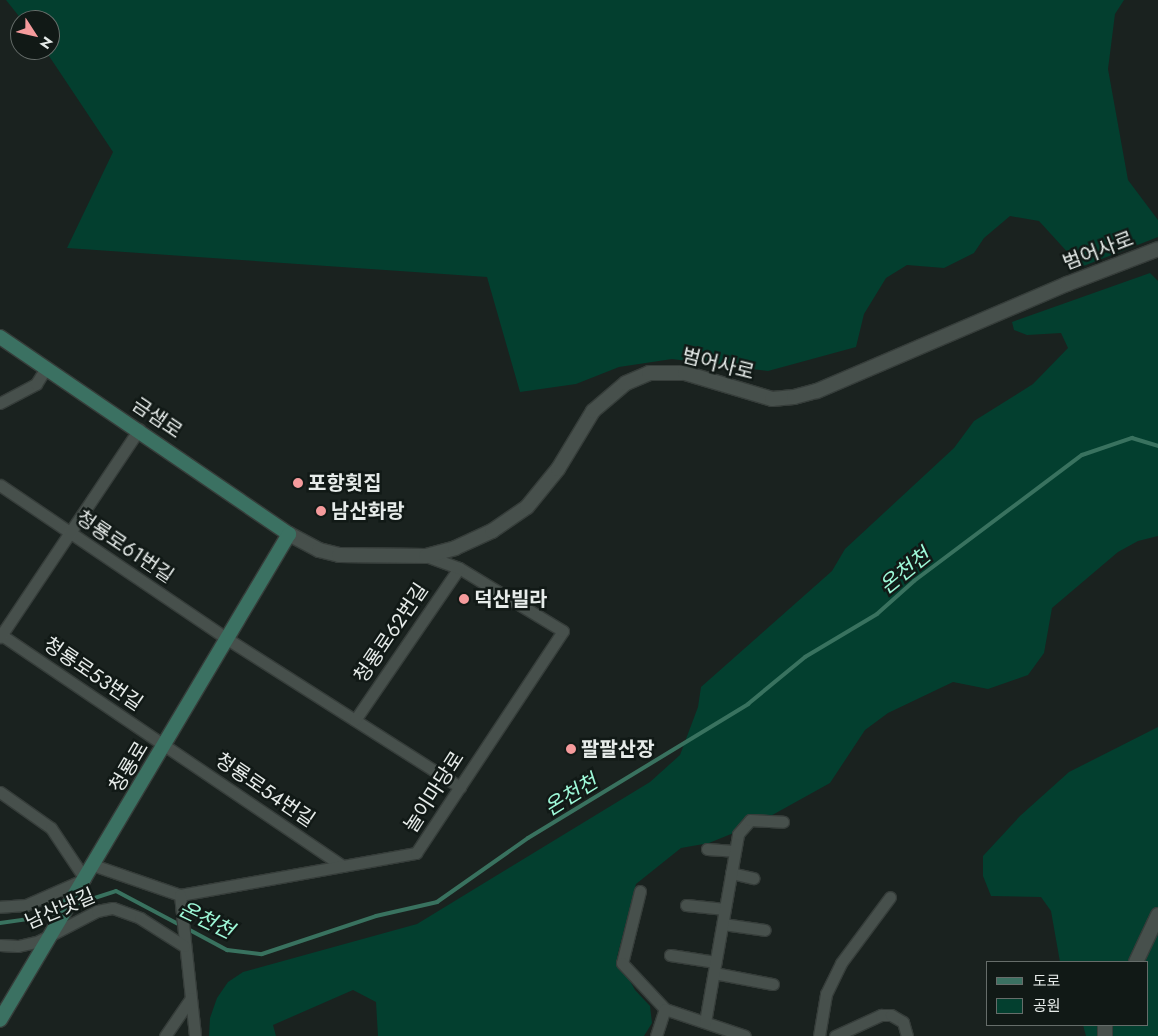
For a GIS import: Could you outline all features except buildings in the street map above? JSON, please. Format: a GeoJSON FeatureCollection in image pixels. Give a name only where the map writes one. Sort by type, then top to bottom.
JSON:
{"type":"FeatureCollection","features":[{"type":"Feature","properties":{"kind":"main road","name":"금샘로"},"geometry":{"type":"LineString","coordinates":[[0,337],[139,429],[289,534]]}},
{"type":"Feature","properties":{"kind":"main road","name":"청룡로"},"geometry":{"type":"LineString","coordinates":[[0,1020],[229,640],[289,534]]}},
{"type":"Feature","properties":{"kind":"street","name":"범어사로"},"geometry":{"type":"LineString","coordinates":[[289,534],[319,550],[339,555],[426,556],[455,548],[492,531],[527,507],[558,469],[592,411],[618,386],[649,373],[685,372],[772,399],[794,397],[816,391],[1067,284],[1158,250]]}},
{"type":"Feature","properties":{"kind":"street"},"geometry":{"type":"LineString","coordinates":[[0,403],[36,384],[46,368]]}},
{"type":"Feature","properties":{"kind":"street"},"geometry":{"type":"LineString","coordinates":[[0,636],[139,429]]}},
{"type":"Feature","properties":{"kind":"street","name":"청룡로61번길"},"geometry":{"type":"LineString","coordinates":[[0,485],[229,640]]}},
{"type":"Feature","properties":{"kind":"street","name":"놀이마당로"},"geometry":{"type":"LineString","coordinates":[[93,865],[180,895],[416,853],[563,631],[459,568],[426,556]]}},
{"type":"Feature","properties":{"kind":"street","name":"청룡로62번길"},"geometry":{"type":"LineString","coordinates":[[355,720],[459,568]]}},
{"type":"Feature","properties":{"kind":"street","name":"청룡로53번길"},"geometry":{"type":"LineString","coordinates":[[0,636],[165,745]]}},
{"type":"Feature","properties":{"kind":"street"},"geometry":{"type":"LineString","coordinates":[[229,640],[460,787]]}},
{"type":"Feature","properties":{"kind":"street","name":"청룡로54번길"},"geometry":{"type":"LineString","coordinates":[[165,745],[343,866]]}},
{"type":"Feature","properties":{"kind":"street"},"geometry":{"type":"LineString","coordinates":[[0,792],[51,828],[85,879],[26,906],[0,907]]}},
{"type":"Feature","properties":{"kind":"street"},"geometry":{"type":"LineString","coordinates":[[705,1022],[726,909],[734,851],[743,825],[750,820],[783,822]]}},
{"type":"Feature","properties":{"kind":"street"},"geometry":{"type":"LineString","coordinates":[[707,849],[734,851]]}},
{"type":"Feature","properties":{"kind":"street"},"geometry":{"type":"LineString","coordinates":[[731,873],[753,878]]}},
{"type":"Feature","properties":{"kind":"street"},"geometry":{"type":"LineString","coordinates":[[640,891],[622,963],[665,1009],[745,1036]]}},
{"type":"Feature","properties":{"kind":"street"},"geometry":{"type":"LineString","coordinates":[[180,895],[184,946],[196,1036]]}},
{"type":"Feature","properties":{"kind":"street"},"geometry":{"type":"LineString","coordinates":[[819,1036],[826,994],[841,963],[890,897]]}},
{"type":"Feature","properties":{"kind":"street"},"geometry":{"type":"LineString","coordinates":[[686,905],[726,909]]}},
{"type":"Feature","properties":{"kind":"street","name":"남산냇길"},"geometry":{"type":"LineString","coordinates":[[0,945],[18,946],[51,935],[96,911],[113,908],[140,918],[184,946]]}},
{"type":"Feature","properties":{"kind":"street"},"geometry":{"type":"LineString","coordinates":[[1136,961],[1158,915]]}},
{"type":"Feature","properties":{"kind":"street"},"geometry":{"type":"LineString","coordinates":[[723,924],[765,930]]}},
{"type":"Feature","properties":{"kind":"street"},"geometry":{"type":"LineString","coordinates":[[670,955],[773,984]]}},
{"type":"Feature","properties":{"kind":"street"},"geometry":{"type":"LineString","coordinates":[[164,1036],[191,998]]}},
{"type":"Feature","properties":{"kind":"street"},"geometry":{"type":"LineString","coordinates":[[656,1036],[665,1009]]}},
{"type":"Feature","properties":{"kind":"street"},"geometry":{"type":"LineString","coordinates":[[835,1036],[882,1015],[891,1014],[903,1022],[906,1036]]}},
{"type":"Feature","properties":{"kind":"green space"},"geometry":{"type":"Polygon","coordinates":[[[6,0],[1124,0],[1115,14],[1108,69],[1128,180],[1158,220],[1158,237],[1081,267],[1039,221],[1010,216],[984,238],[974,253],[944,268],[907,265],[886,278],[864,314],[856,347],[768,371],[672,359],[619,367],[576,384],[520,392],[487,277],[67,248],[113,152],[52,60],[60,60],[60,10],[14,10],[6,0]]]}},
{"type":"Feature","properties":{"kind":"green space"},"geometry":{"type":"Polygon","coordinates":[[[1150,273],[1158,281],[1158,536],[1138,541],[1118,552],[1052,608],[1044,653],[1028,675],[988,689],[953,682],[888,713],[865,730],[830,783],[758,823],[709,843],[681,848],[636,884],[617,957],[635,990],[650,1006],[652,1023],[644,1036],[378,1036],[376,1002],[353,990],[273,1025],[276,1036],[209,1036],[210,1018],[217,998],[228,982],[243,972],[417,924],[650,782],[680,755],[698,707],[701,687],[832,571],[845,549],[954,448],[974,421],[1033,384],[1068,348],[1061,333],[1027,335],[1014,330],[1012,322],[1150,273]]]}},
{"type":"Feature","properties":{"kind":"green space"},"geometry":{"type":"Polygon","coordinates":[[[1158,727],[1158,1036],[1086,1036],[1083,1026],[1148,1026],[1148,961],[1060,961],[1051,911],[1041,897],[991,896],[983,876],[983,856],[1020,816],[1069,772],[1158,727]]]}},
{"type":"Feature","properties":{"kind":"waterway","name":"온천천"},"geometry":{"type":"LineString","coordinates":[[186,928],[227,950],[262,954],[376,916],[437,902],[528,838],[748,704],[805,657],[877,614],[914,581],[1082,455],[1132,438],[1158,446]]}},
{"type":"Feature","properties":{"kind":"waterway","name":"온천천"},"geometry":{"type":"LineString","coordinates":[[73,905],[116,891],[180,925]]}},
{"type":"Feature","properties":{"kind":"waterway","name":"온천천"},"geometry":{"type":"LineString","coordinates":[[0,923],[35,918],[62,909]]}},
{"type":"Feature","properties":{"kind":"place","name":"포항횟집"},"geometry":{"type":"Point","coordinates":[298,483]}},
{"type":"Feature","properties":{"kind":"place","name":"남산화랑"},"geometry":{"type":"Point","coordinates":[321,511]}},
{"type":"Feature","properties":{"kind":"place","name":"덕산빌라"},"geometry":{"type":"Point","coordinates":[464,599]}},
{"type":"Feature","properties":{"kind":"place","name":"팔팔산장"},"geometry":{"type":"Point","coordinates":[571,749]}}]}
